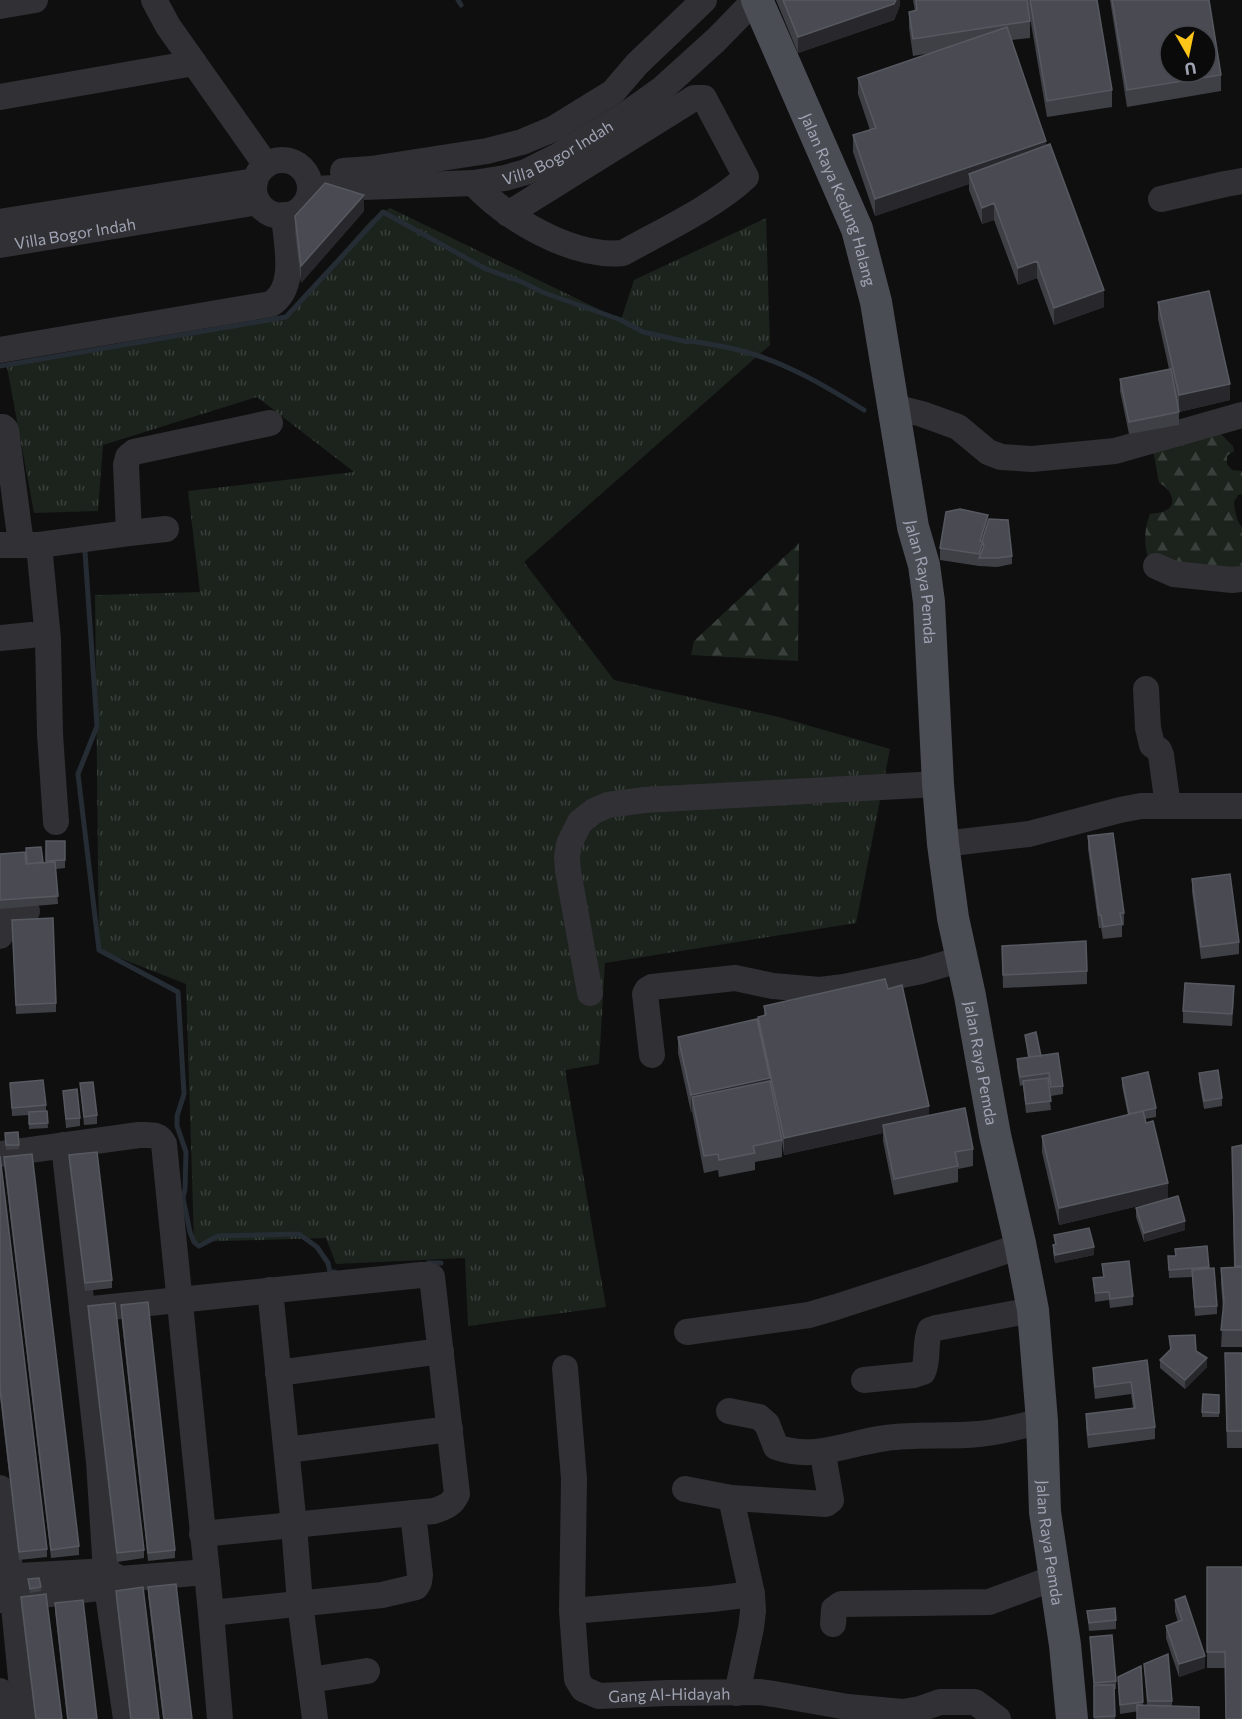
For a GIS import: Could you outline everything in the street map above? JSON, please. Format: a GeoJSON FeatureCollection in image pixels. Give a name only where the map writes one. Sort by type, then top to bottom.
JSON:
{"type":"FeatureCollection","features":[{"type":"Feature","properties":{"kind":"main road","name":"Jalan Raya Kedung Halang"},"geometry":{"type":"LineString","coordinates":[[756,0],[857,229],[876,302],[894,407]]}},
{"type":"Feature","properties":{"kind":"main road","name":"Jalan Raya Pemda"},"geometry":{"type":"LineString","coordinates":[[894,407],[913,527],[924,565],[929,602],[938,784],[953,918],[995,1135],[1033,1310],[1042,1421],[1045,1512],[1065,1645],[1072,1719]]}},
{"type":"Feature","properties":{"kind":"street"},"geometry":{"type":"LineString","coordinates":[[0,6],[35,0]]}},
{"type":"Feature","properties":{"kind":"street"},"geometry":{"type":"LineString","coordinates":[[154,0],[168,26],[194,63],[260,183],[262,208],[276,215],[297,211],[309,195],[308,181]]}},
{"type":"Feature","properties":{"kind":"street","name":"Villa Bogor Indah"},"geometry":{"type":"LineString","coordinates":[[0,244],[260,183],[280,160],[295,163],[308,181],[372,178],[473,183],[526,172],[556,157],[628,113],[663,88],[756,0]]}},
{"type":"Feature","properties":{"kind":"street"},"geometry":{"type":"LineString","coordinates":[[698,6],[716,40]]}},
{"type":"Feature","properties":{"kind":"street","name":"Villa Bogor Indah"},"geometry":{"type":"LineString","coordinates":[[372,178],[487,152],[522,142],[553,129],[613,92],[637,63],[698,6]]}},
{"type":"Feature","properties":{"kind":"street"},"geometry":{"type":"LineString","coordinates":[[0,98],[194,63]]}},
{"type":"Feature","properties":{"kind":"street"},"geometry":{"type":"LineString","coordinates":[[637,63],[682,105]]}},
{"type":"Feature","properties":{"kind":"street"},"geometry":{"type":"LineString","coordinates":[[473,183],[487,198],[508,214],[535,230],[578,248],[607,254],[623,252],[711,203],[737,186],[746,177],[704,98],[694,99],[508,214]]}},
{"type":"Feature","properties":{"kind":"street"},"geometry":{"type":"LineString","coordinates":[[1161,199],[1242,182]]}},
{"type":"Feature","properties":{"kind":"street","name":"Villa Bogor Indah"},"geometry":{"type":"LineString","coordinates":[[0,222],[260,183]]}},
{"type":"Feature","properties":{"kind":"street"},"geometry":{"type":"LineString","coordinates":[[0,350],[271,304],[278,300],[289,274],[284,215]]}},
{"type":"Feature","properties":{"kind":"street"},"geometry":{"type":"LineString","coordinates":[[894,407],[958,427],[988,452],[1001,457],[1032,459],[1115,451],[1242,415]]}},
{"type":"Feature","properties":{"kind":"street"},"geometry":{"type":"LineString","coordinates":[[129,533],[126,465],[128,457],[134,452],[270,423]]}},
{"type":"Feature","properties":{"kind":"street"},"geometry":{"type":"LineString","coordinates":[[0,427],[6,430],[20,545],[48,639],[50,734],[56,822]]}},
{"type":"Feature","properties":{"kind":"street"},"geometry":{"type":"LineString","coordinates":[[20,545],[166,530]]}},
{"type":"Feature","properties":{"kind":"street"},"geometry":{"type":"LineString","coordinates":[[1156,566],[1174,574],[1242,579]]}},
{"type":"Feature","properties":{"kind":"street"},"geometry":{"type":"LineString","coordinates":[[0,638],[31,635]]}},
{"type":"Feature","properties":{"kind":"street"},"geometry":{"type":"LineString","coordinates":[[1146,689],[1148,728],[1152,745],[1161,754],[1167,806]]}},
{"type":"Feature","properties":{"kind":"street"},"geometry":{"type":"LineString","coordinates":[[591,993],[579,936],[567,857],[569,844],[580,822],[594,811],[608,805],[644,800],[938,784]]}},
{"type":"Feature","properties":{"kind":"street"},"geometry":{"type":"LineString","coordinates":[[943,844],[1029,834],[1141,806],[1242,806]]}},
{"type":"Feature","properties":{"kind":"street"},"geometry":{"type":"LineString","coordinates":[[0,936],[10,911]]}},
{"type":"Feature","properties":{"kind":"street"},"geometry":{"type":"LineString","coordinates":[[652,1055],[645,994],[652,987],[735,978],[773,986],[820,990],[910,973],[962,959]]}},
{"type":"Feature","properties":{"kind":"street"},"geometry":{"type":"LineString","coordinates":[[0,1154],[139,1135],[155,1135],[161,1138],[164,1144],[202,1534],[212,1613],[220,1719]]}},
{"type":"Feature","properties":{"kind":"street"},"geometry":{"type":"LineString","coordinates":[[64,1145],[126,1719]]}},
{"type":"Feature","properties":{"kind":"street"},"geometry":{"type":"LineString","coordinates":[[687,1332],[809,1315],[1020,1246]]}},
{"type":"Feature","properties":{"kind":"street"},"geometry":{"type":"LineString","coordinates":[[82,1310],[428,1275],[432,1277],[457,1494],[454,1501],[448,1507],[434,1511],[202,1534]]}},
{"type":"Feature","properties":{"kind":"street"},"geometry":{"type":"LineString","coordinates":[[270,1290],[300,1603],[315,1719]]}},
{"type":"Feature","properties":{"kind":"street"},"geometry":{"type":"LineString","coordinates":[[864,1380],[923,1372],[926,1365],[930,1330],[1033,1310]]}},
{"type":"Feature","properties":{"kind":"street"},"geometry":{"type":"LineString","coordinates":[[278,1373],[441,1352]]}},
{"type":"Feature","properties":{"kind":"street","name":"Gang Al-Hidayah"},"geometry":{"type":"LineString","coordinates":[[565,1368],[574,1479],[572,1611],[577,1679],[583,1689],[592,1694],[610,1696],[668,1693],[774,1694],[848,1707],[903,1712],[940,1702],[975,1702],[998,1719]]}},
{"type":"Feature","properties":{"kind":"street"},"geometry":{"type":"LineString","coordinates":[[729,1411],[759,1418],[767,1424],[776,1446],[787,1450],[824,1452],[886,1438],[979,1434],[1042,1421]]}},
{"type":"Feature","properties":{"kind":"street"},"geometry":{"type":"LineString","coordinates":[[287,1449],[450,1429]]}},
{"type":"Feature","properties":{"kind":"street"},"geometry":{"type":"LineString","coordinates":[[685,1488],[731,1498],[822,1505],[831,1500],[824,1452]]}},
{"type":"Feature","properties":{"kind":"street"},"geometry":{"type":"LineString","coordinates":[[0,1488],[6,1588],[25,1719]]}},
{"type":"Feature","properties":{"kind":"street"},"geometry":{"type":"LineString","coordinates":[[731,1498],[752,1594],[753,1611],[737,1693]]}},
{"type":"Feature","properties":{"kind":"street"},"geometry":{"type":"LineString","coordinates":[[212,1613],[382,1595],[416,1587],[420,1575],[413,1513]]}},
{"type":"Feature","properties":{"kind":"street"},"geometry":{"type":"LineString","coordinates":[[6,1588],[207,1572]]}},
{"type":"Feature","properties":{"kind":"street"},"geometry":{"type":"LineString","coordinates":[[833,1624],[834,1609],[841,1604],[989,1602],[1054,1578]]}},
{"type":"Feature","properties":{"kind":"street"},"geometry":{"type":"LineString","coordinates":[[572,1611],[752,1594]]}},
{"type":"Feature","properties":{"kind":"street"},"geometry":{"type":"LineString","coordinates":[[310,1680],[368,1671]]}},
{"type":"Feature","properties":{"kind":"street"},"geometry":{"type":"LineString","coordinates":[[0,1691],[4,1719]]}},
{"type":"Feature","properties":{"kind":"green space"},"geometry":{"type":"Polygon","coordinates":[[[390,208],[621,320],[634,280],[766,218],[770,345],[524,562],[614,680],[779,717],[890,749],[856,923],[605,963],[599,1064],[565,1070],[606,1307],[468,1326],[465,1258],[336,1264],[326,1238],[194,1242],[186,984],[99,950],[95,595],[200,592],[188,491],[354,472],[257,397],[103,445],[98,511],[34,513],[7,367],[286,317],[370,221],[390,208]]]}},
{"type":"Feature","properties":{"kind":"green space"},"geometry":{"type":"Polygon","coordinates":[[[1221,434],[1233,446],[1234,451],[1227,456],[1227,464],[1232,470],[1242,471],[1242,494],[1238,495],[1234,502],[1237,519],[1242,527],[1242,577],[1148,559],[1145,536],[1150,514],[1165,511],[1172,504],[1169,492],[1159,483],[1153,450],[1221,434]]]}},
{"type":"Feature","properties":{"kind":"green space"},"geometry":{"type":"Polygon","coordinates":[[[799,543],[798,661],[691,655],[694,641],[799,543]]]}},
{"type":"Feature","properties":{"kind":"building"},"geometry":{"type":"Polygon","coordinates":[[[783,0],[896,0],[894,4],[798,37],[783,0]]]}},
{"type":"Feature","properties":{"kind":"building"},"geometry":{"type":"Polygon","coordinates":[[[916,0],[1027,0],[1030,21],[913,39],[909,12],[917,10],[916,0]]]}},
{"type":"Feature","properties":{"kind":"building"},"geometry":{"type":"Polygon","coordinates":[[[1030,0],[1097,0],[1112,90],[1047,101],[1030,0]]]}},
{"type":"Feature","properties":{"kind":"building"},"geometry":{"type":"Polygon","coordinates":[[[1112,0],[1209,0],[1213,24],[1158,24],[1158,84],[1165,84],[1127,90],[1112,0]]]}},
{"type":"Feature","properties":{"kind":"building"},"geometry":{"type":"Polygon","coordinates":[[[1007,27],[1046,141],[875,199],[853,135],[876,128],[858,78],[1007,27]]]}},
{"type":"Feature","properties":{"kind":"building"},"geometry":{"type":"Polygon","coordinates":[[[1218,56],[1221,75],[1218,75],[1218,56]]]}},
{"type":"Feature","properties":{"kind":"building"},"geometry":{"type":"Polygon","coordinates":[[[1050,144],[1104,290],[1054,308],[1037,261],[1018,268],[994,203],[982,208],[969,174],[1050,144]]]}},
{"type":"Feature","properties":{"kind":"building"},"geometry":{"type":"Polygon","coordinates":[[[325,183],[364,195],[301,266],[295,216],[325,183]]]}},
{"type":"Feature","properties":{"kind":"building"},"geometry":{"type":"Polygon","coordinates":[[[1209,291],[1230,384],[1179,395],[1158,302],[1209,291]]]}},
{"type":"Feature","properties":{"kind":"building"},"geometry":{"type":"Polygon","coordinates":[[[1171,369],[1179,412],[1129,422],[1120,379],[1171,369]]]}},
{"type":"Feature","properties":{"kind":"building"},"geometry":{"type":"Polygon","coordinates":[[[960,509],[988,515],[980,541],[983,542],[979,554],[940,548],[946,512],[960,509]]]}},
{"type":"Feature","properties":{"kind":"building"},"geometry":{"type":"Polygon","coordinates":[[[989,519],[1008,520],[1012,556],[979,558],[984,546],[982,541],[989,519]]]}},
{"type":"Feature","properties":{"kind":"building"},"geometry":{"type":"Polygon","coordinates":[[[1113,833],[1124,913],[1120,913],[1122,924],[1103,927],[1101,915],[1099,915],[1088,836],[1113,833]]]}},
{"type":"Feature","properties":{"kind":"building"},"geometry":{"type":"Polygon","coordinates":[[[46,841],[65,841],[65,860],[46,861],[46,841]]]}},
{"type":"Feature","properties":{"kind":"building"},"geometry":{"type":"Polygon","coordinates":[[[41,847],[43,862],[27,864],[26,848],[41,847]]]}},
{"type":"Feature","properties":{"kind":"building"},"geometry":{"type":"Polygon","coordinates":[[[25,852],[26,864],[55,862],[58,896],[0,900],[0,854],[25,852]]]}},
{"type":"Feature","properties":{"kind":"building"},"geometry":{"type":"Polygon","coordinates":[[[1230,874],[1239,942],[1201,947],[1192,879],[1230,874]]]}},
{"type":"Feature","properties":{"kind":"building"},"geometry":{"type":"Polygon","coordinates":[[[53,918],[56,1003],[16,1005],[12,920],[53,918]]]}},
{"type":"Feature","properties":{"kind":"building"},"geometry":{"type":"Polygon","coordinates":[[[1086,941],[1087,971],[1003,975],[1002,946],[1086,941]]]}},
{"type":"Feature","properties":{"kind":"building"},"geometry":{"type":"Polygon","coordinates":[[[885,979],[888,989],[902,985],[929,1106],[784,1138],[758,1017],[766,1015],[764,1006],[885,979]]]}},
{"type":"Feature","properties":{"kind":"building"},"geometry":{"type":"Polygon","coordinates":[[[1185,983],[1234,986],[1232,1014],[1183,1011],[1185,983]]]}},
{"type":"Feature","properties":{"kind":"building"},"geometry":{"type":"Polygon","coordinates":[[[757,1019],[770,1078],[691,1095],[678,1037],[757,1019]]]}},
{"type":"Feature","properties":{"kind":"building"},"geometry":{"type":"Polygon","coordinates":[[[1036,1032],[1041,1056],[1029,1057],[1025,1035],[1036,1032]]]}},
{"type":"Feature","properties":{"kind":"building"},"geometry":{"type":"Polygon","coordinates":[[[1058,1053],[1063,1086],[1051,1087],[1049,1073],[1020,1077],[1017,1059],[1058,1053]]]}},
{"type":"Feature","properties":{"kind":"building"},"geometry":{"type":"Polygon","coordinates":[[[1218,1070],[1222,1098],[1204,1101],[1199,1073],[1218,1070]]]}},
{"type":"Feature","properties":{"kind":"building"},"geometry":{"type":"Polygon","coordinates":[[[1148,1072],[1156,1108],[1129,1114],[1122,1078],[1148,1072]]]}},
{"type":"Feature","properties":{"kind":"building"},"geometry":{"type":"Polygon","coordinates":[[[1048,1078],[1051,1101],[1026,1104],[1023,1081],[1048,1078]]]}},
{"type":"Feature","properties":{"kind":"building"},"geometry":{"type":"Polygon","coordinates":[[[43,1080],[46,1105],[12,1108],[10,1083],[43,1080]]]}},
{"type":"Feature","properties":{"kind":"building"},"geometry":{"type":"Polygon","coordinates":[[[770,1081],[782,1140],[753,1146],[755,1153],[719,1160],[718,1154],[704,1156],[692,1097],[770,1081]]]}},
{"type":"Feature","properties":{"kind":"building"},"geometry":{"type":"Polygon","coordinates":[[[93,1082],[97,1115],[84,1117],[80,1083],[93,1082]]]}},
{"type":"Feature","properties":{"kind":"building"},"geometry":{"type":"Polygon","coordinates":[[[77,1089],[80,1118],[66,1119],[63,1091],[77,1089]]]}},
{"type":"Feature","properties":{"kind":"building"},"geometry":{"type":"Polygon","coordinates":[[[965,1108],[973,1149],[955,1152],[958,1166],[894,1179],[883,1125],[965,1108]]]}},
{"type":"Feature","properties":{"kind":"building"},"geometry":{"type":"Polygon","coordinates":[[[47,1111],[48,1123],[29,1124],[29,1112],[47,1111]]]}},
{"type":"Feature","properties":{"kind":"building"},"geometry":{"type":"Polygon","coordinates":[[[1143,1111],[1146,1123],[1153,1121],[1168,1183],[1059,1208],[1042,1136],[1143,1111]]]}},
{"type":"Feature","properties":{"kind":"building"},"geometry":{"type":"Polygon","coordinates":[[[18,1132],[19,1145],[6,1145],[5,1133],[18,1132]]]}},
{"type":"Feature","properties":{"kind":"building"},"geometry":{"type":"Polygon","coordinates":[[[1242,1145],[1242,1266],[1235,1266],[1232,1147],[1242,1145]]]}},
{"type":"Feature","properties":{"kind":"building"},"geometry":{"type":"Polygon","coordinates":[[[97,1152],[112,1280],[85,1283],[69,1155],[97,1152]]]}},
{"type":"Feature","properties":{"kind":"building"},"geometry":{"type":"Polygon","coordinates":[[[32,1154],[79,1546],[51,1550],[4,1157],[32,1154]]]}},
{"type":"Feature","properties":{"kind":"building"},"geometry":{"type":"Polygon","coordinates":[[[0,1156],[47,1549],[19,1552],[0,1388],[0,1156]]]}},
{"type":"Feature","properties":{"kind":"building"},"geometry":{"type":"Polygon","coordinates":[[[1178,1196],[1185,1221],[1144,1233],[1136,1208],[1178,1196]]]}},
{"type":"Feature","properties":{"kind":"building"},"geometry":{"type":"Polygon","coordinates":[[[1089,1228],[1094,1247],[1055,1255],[1054,1235],[1089,1228]]]}},
{"type":"Feature","properties":{"kind":"building"},"geometry":{"type":"Polygon","coordinates":[[[1207,1246],[1209,1267],[1169,1270],[1168,1256],[1176,1256],[1175,1249],[1207,1246]]]}},
{"type":"Feature","properties":{"kind":"building"},"geometry":{"type":"Polygon","coordinates":[[[1129,1261],[1133,1296],[1110,1299],[1109,1292],[1095,1293],[1093,1278],[1104,1277],[1102,1264],[1129,1261]]]}},
{"type":"Feature","properties":{"kind":"building"},"geometry":{"type":"Polygon","coordinates":[[[1242,1267],[1242,1330],[1221,1330],[1224,1301],[1221,1268],[1242,1267]]]}},
{"type":"Feature","properties":{"kind":"building"},"geometry":{"type":"Polygon","coordinates":[[[1214,1268],[1217,1306],[1195,1307],[1192,1270],[1214,1268]]]}},
{"type":"Feature","properties":{"kind":"building"},"geometry":{"type":"Polygon","coordinates":[[[148,1302],[175,1550],[148,1553],[121,1305],[148,1302]]]}},
{"type":"Feature","properties":{"kind":"building"},"geometry":{"type":"Polygon","coordinates":[[[115,1303],[144,1550],[117,1553],[88,1306],[115,1303]]]}},
{"type":"Feature","properties":{"kind":"building"},"geometry":{"type":"Polygon","coordinates":[[[1195,1335],[1196,1351],[1207,1358],[1185,1380],[1160,1360],[1171,1349],[1169,1336],[1195,1335]]]}},
{"type":"Feature","properties":{"kind":"building"},"geometry":{"type":"Polygon","coordinates":[[[1225,1353],[1242,1353],[1242,1431],[1227,1431],[1225,1353]]]}},
{"type":"Feature","properties":{"kind":"building"},"geometry":{"type":"Polygon","coordinates":[[[1147,1360],[1155,1427],[1088,1435],[1086,1414],[1135,1408],[1131,1382],[1095,1387],[1093,1368],[1147,1360]]]}},
{"type":"Feature","properties":{"kind":"building"},"geometry":{"type":"Polygon","coordinates":[[[1203,1394],[1219,1395],[1219,1413],[1202,1412],[1203,1394]]]}},
{"type":"Feature","properties":{"kind":"building"},"geometry":{"type":"Polygon","coordinates":[[[1207,1567],[1242,1567],[1242,1719],[1226,1719],[1225,1652],[1207,1652],[1207,1567]]]}},
{"type":"Feature","properties":{"kind":"building"},"geometry":{"type":"Polygon","coordinates":[[[39,1578],[41,1587],[30,1589],[28,1579],[39,1578]]]}},
{"type":"Feature","properties":{"kind":"building"},"geometry":{"type":"Polygon","coordinates":[[[176,1584],[192,1719],[164,1719],[148,1587],[176,1584]]]}},
{"type":"Feature","properties":{"kind":"building"},"geometry":{"type":"Polygon","coordinates":[[[143,1587],[159,1719],[131,1719],[116,1591],[143,1587]]]}},
{"type":"Feature","properties":{"kind":"building"},"geometry":{"type":"Polygon","coordinates":[[[46,1594],[62,1719],[36,1719],[21,1597],[46,1594]]]}},
{"type":"Feature","properties":{"kind":"building"},"geometry":{"type":"Polygon","coordinates":[[[1185,1596],[1205,1656],[1179,1664],[1166,1626],[1182,1620],[1175,1600],[1185,1596]]]}},
{"type":"Feature","properties":{"kind":"building"},"geometry":{"type":"Polygon","coordinates":[[[83,1600],[97,1719],[68,1719],[55,1603],[83,1600]]]}},
{"type":"Feature","properties":{"kind":"building"},"geometry":{"type":"Polygon","coordinates":[[[1115,1608],[1116,1620],[1089,1623],[1087,1611],[1115,1608]]]}},
{"type":"Feature","properties":{"kind":"building"},"geometry":{"type":"Polygon","coordinates":[[[1112,1635],[1116,1681],[1094,1683],[1090,1637],[1112,1635]]]}},
{"type":"Feature","properties":{"kind":"building"},"geometry":{"type":"Polygon","coordinates":[[[1168,1654],[1172,1701],[1148,1701],[1144,1664],[1168,1654]]]}},
{"type":"Feature","properties":{"kind":"building"},"geometry":{"type":"Polygon","coordinates":[[[1141,1666],[1143,1702],[1120,1705],[1118,1677],[1141,1666]]]}},
{"type":"Feature","properties":{"kind":"building"},"geometry":{"type":"Polygon","coordinates":[[[1094,1685],[1114,1685],[1115,1716],[1094,1717],[1094,1685]]]}},
{"type":"Feature","properties":{"kind":"building"},"geometry":{"type":"Polygon","coordinates":[[[1137,1705],[1199,1707],[1199,1719],[1137,1719],[1137,1705]]]}},
{"type":"Feature","properties":{"kind":"waterway"},"geometry":{"type":"LineString","coordinates":[[458,0],[461,5]]}},
{"type":"Feature","properties":{"kind":"waterway"},"geometry":{"type":"LineString","coordinates":[[0,366],[286,317],[383,212],[486,269],[621,320],[643,332],[688,342],[726,347],[762,357],[807,377],[864,410]]}},
{"type":"Feature","properties":{"kind":"waterway"},"geometry":{"type":"LineString","coordinates":[[85,552],[97,726],[78,774],[99,950],[178,992],[184,1094],[177,1116],[177,1126],[186,1152],[183,1198],[190,1232],[194,1242],[199,1246],[218,1236],[299,1234],[317,1247],[328,1263],[330,1272],[335,1272]]}},
{"type":"Feature","properties":{"kind":"waterway"},"geometry":{"type":"LineString","coordinates":[[428,1263],[441,1263]]}}]}
